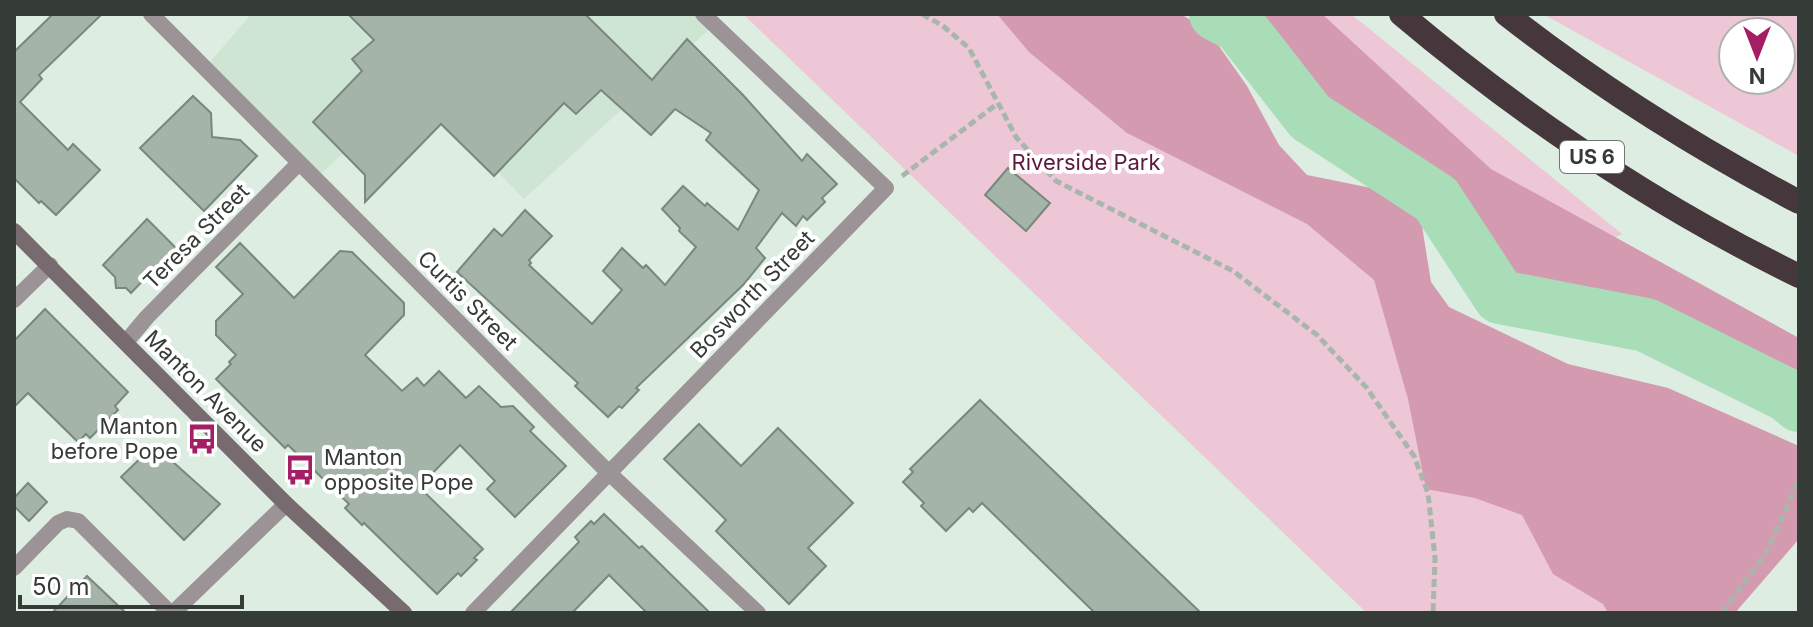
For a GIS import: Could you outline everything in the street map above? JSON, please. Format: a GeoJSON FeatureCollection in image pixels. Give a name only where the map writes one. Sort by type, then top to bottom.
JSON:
{"type":"FeatureCollection","features":[{"type":"Feature","properties":{"kind":"highway","name":"US 6"},"geometry":{"type":"LineString","coordinates":[[1401,14],[1511,101],[1601,163],[1697,221],[1799,276]]}},
{"type":"Feature","properties":{"kind":"highway"},"geometry":{"type":"LineString","coordinates":[[1506,14],[1571,63],[1658,121],[1799,202]]}},
{"type":"Feature","properties":{"kind":"main road","name":"Manton Avenue"},"geometry":{"type":"LineString","coordinates":[[14,231],[286,504],[404,613]]}},
{"type":"Feature","properties":{"kind":"street","name":"Curtis Street"},"geometry":{"type":"LineString","coordinates":[[151,14],[608,472],[758,613]]}},
{"type":"Feature","properties":{"kind":"street"},"geometry":{"type":"LineString","coordinates":[[703,14],[886,188]]}},
{"type":"Feature","properties":{"kind":"street","name":"Teresa Street"},"geometry":{"type":"LineString","coordinates":[[126,342],[299,163]]}},
{"type":"Feature","properties":{"kind":"street","name":"Bosworth Street"},"geometry":{"type":"LineString","coordinates":[[473,613],[886,188]]}},
{"type":"Feature","properties":{"kind":"street"},"geometry":{"type":"LineString","coordinates":[[14,300],[50,265]]}},
{"type":"Feature","properties":{"kind":"street"},"geometry":{"type":"LineString","coordinates":[[14,568],[58,523],[67,519],[78,521],[172,613],[286,504]]}},
{"type":"Feature","properties":{"kind":"path"},"geometry":{"type":"LineString","coordinates":[[922,14],[943,26],[969,48],[1016,137],[1056,181],[1233,271],[1317,335],[1366,387],[1414,456],[1428,493],[1435,558],[1433,613]]}},
{"type":"Feature","properties":{"kind":"path"},"geometry":{"type":"LineString","coordinates":[[886,188],[997,104]]}},
{"type":"Feature","properties":{"kind":"path"},"geometry":{"type":"LineString","coordinates":[[1722,613],[1766,553],[1799,480]]}},
{"type":"Feature","properties":{"kind":"shaded area"},"geometry":{"type":"Polygon","coordinates":[[[251,14],[710,14],[718,21],[524,199],[414,85],[319,176],[205,68],[251,14]]]}},
{"type":"Feature","properties":{"kind":"shaded area"},"geometry":{"type":"Polygon","coordinates":[[[997,14],[1181,14],[1209,32],[1247,86],[1279,145],[1307,175],[1401,194],[1422,226],[1431,282],[1449,307],[1568,364],[1668,388],[1799,446],[1799,539],[1735,613],[1608,613],[1603,604],[1553,574],[1522,515],[1475,498],[1426,489],[1408,399],[1374,280],[1307,224],[1127,133],[1029,52],[997,14]]]}},
{"type":"Feature","properties":{"kind":"shaded area"},"geometry":{"type":"Polygon","coordinates":[[[1226,14],[1322,14],[1491,169],[1799,338],[1799,393],[1563,310],[1480,250],[1435,203],[1344,132],[1226,14]]]}},
{"type":"Feature","properties":{"kind":"green space","name":"Riverside Park"},"geometry":{"type":"Polygon","coordinates":[[[743,14],[1092,14],[1361,254],[1725,613],[1367,613],[743,14]]]}},
{"type":"Feature","properties":{"kind":"green space"},"geometry":{"type":"Polygon","coordinates":[[[1267,14],[1351,14],[1622,234],[1528,277],[1267,14]]]}},
{"type":"Feature","properties":{"kind":"green space"},"geometry":{"type":"Polygon","coordinates":[[[1543,14],[1799,14],[1799,156],[1543,14]]]}},
{"type":"Feature","properties":{"kind":"building"},"geometry":{"type":"Polygon","coordinates":[[[53,14],[102,14],[39,75],[42,79],[20,102],[68,150],[73,144],[100,170],[56,215],[14,178],[14,52],[53,14]]]}},
{"type":"Feature","properties":{"kind":"building"},"geometry":{"type":"Polygon","coordinates":[[[348,14],[585,14],[652,80],[687,39],[802,161],[807,154],[837,184],[822,198],[825,202],[807,220],[803,216],[796,226],[782,213],[756,248],[765,258],[744,284],[636,388],[639,390],[622,408],[619,406],[608,417],[575,386],[578,383],[457,272],[494,229],[502,236],[525,210],[552,236],[529,260],[529,265],[592,324],[622,290],[603,271],[622,248],[643,268],[646,265],[665,285],[696,247],[662,209],[683,186],[738,230],[759,190],[706,140],[711,133],[675,109],[651,135],[601,90],[576,114],[564,103],[494,176],[441,124],[365,202],[365,175],[313,122],[362,71],[352,59],[374,40],[348,14]]]}},
{"type":"Feature","properties":{"kind":"building"},"geometry":{"type":"Polygon","coordinates":[[[193,96],[211,113],[212,137],[240,140],[257,156],[204,211],[140,148],[193,96]]]}},
{"type":"Feature","properties":{"kind":"building"},"geometry":{"type":"Polygon","coordinates":[[[1008,168],[1050,203],[1026,231],[985,195],[1008,168]]]}},
{"type":"Feature","properties":{"kind":"building"},"geometry":{"type":"Polygon","coordinates":[[[147,219],[179,251],[155,276],[151,272],[131,293],[126,288],[116,288],[115,277],[103,265],[147,219]]]}},
{"type":"Feature","properties":{"kind":"building"},"geometry":{"type":"Polygon","coordinates":[[[240,243],[294,298],[340,251],[352,252],[404,303],[404,315],[365,355],[402,391],[417,378],[424,386],[439,371],[466,398],[479,386],[501,407],[513,406],[534,427],[530,431],[566,466],[515,517],[487,489],[495,481],[460,445],[419,487],[483,549],[461,576],[458,573],[437,594],[345,508],[349,504],[288,445],[285,448],[216,379],[236,355],[216,335],[216,321],[243,294],[216,267],[240,243]]]}},
{"type":"Feature","properties":{"kind":"building"},"geometry":{"type":"Polygon","coordinates":[[[45,309],[128,392],[115,406],[118,410],[90,438],[86,434],[78,442],[28,393],[14,407],[14,341],[45,309]]]}},
{"type":"Feature","properties":{"kind":"building"},"geometry":{"type":"Polygon","coordinates":[[[980,400],[1201,613],[1095,613],[982,503],[973,512],[969,508],[946,531],[903,482],[913,472],[910,469],[980,400]]]}},
{"type":"Feature","properties":{"kind":"building"},"geometry":{"type":"Polygon","coordinates":[[[699,424],[741,466],[778,428],[853,503],[808,548],[826,566],[789,604],[716,531],[726,520],[664,459],[699,424]]]}},
{"type":"Feature","properties":{"kind":"building"},"geometry":{"type":"Polygon","coordinates":[[[154,445],[220,504],[184,540],[121,477],[154,445]]]}},
{"type":"Feature","properties":{"kind":"building"},"geometry":{"type":"Polygon","coordinates":[[[28,483],[47,502],[29,521],[14,506],[14,498],[28,483]]]}},
{"type":"Feature","properties":{"kind":"building"},"geometry":{"type":"Polygon","coordinates":[[[604,514],[639,548],[642,546],[710,613],[647,613],[609,575],[572,613],[510,613],[579,542],[575,537],[591,521],[594,524],[604,514]]]}},
{"type":"Feature","properties":{"kind":"building"},"geometry":{"type":"Polygon","coordinates":[[[87,576],[126,613],[52,613],[87,576]]]}},
{"type":"Feature","properties":{"kind":"waterway"},"geometry":{"type":"LineString","coordinates":[[1216,14],[1239,26],[1310,117],[1436,199],[1500,297],[1646,325],[1787,395],[1799,405]]}},
{"type":"Feature","properties":{"kind":"place","name":"Manton before Pope"},"geometry":{"type":"Point","coordinates":[202,439]}},
{"type":"Feature","properties":{"kind":"place","name":"Manton opposite Pope"},"geometry":{"type":"Point","coordinates":[300,470]}}]}
